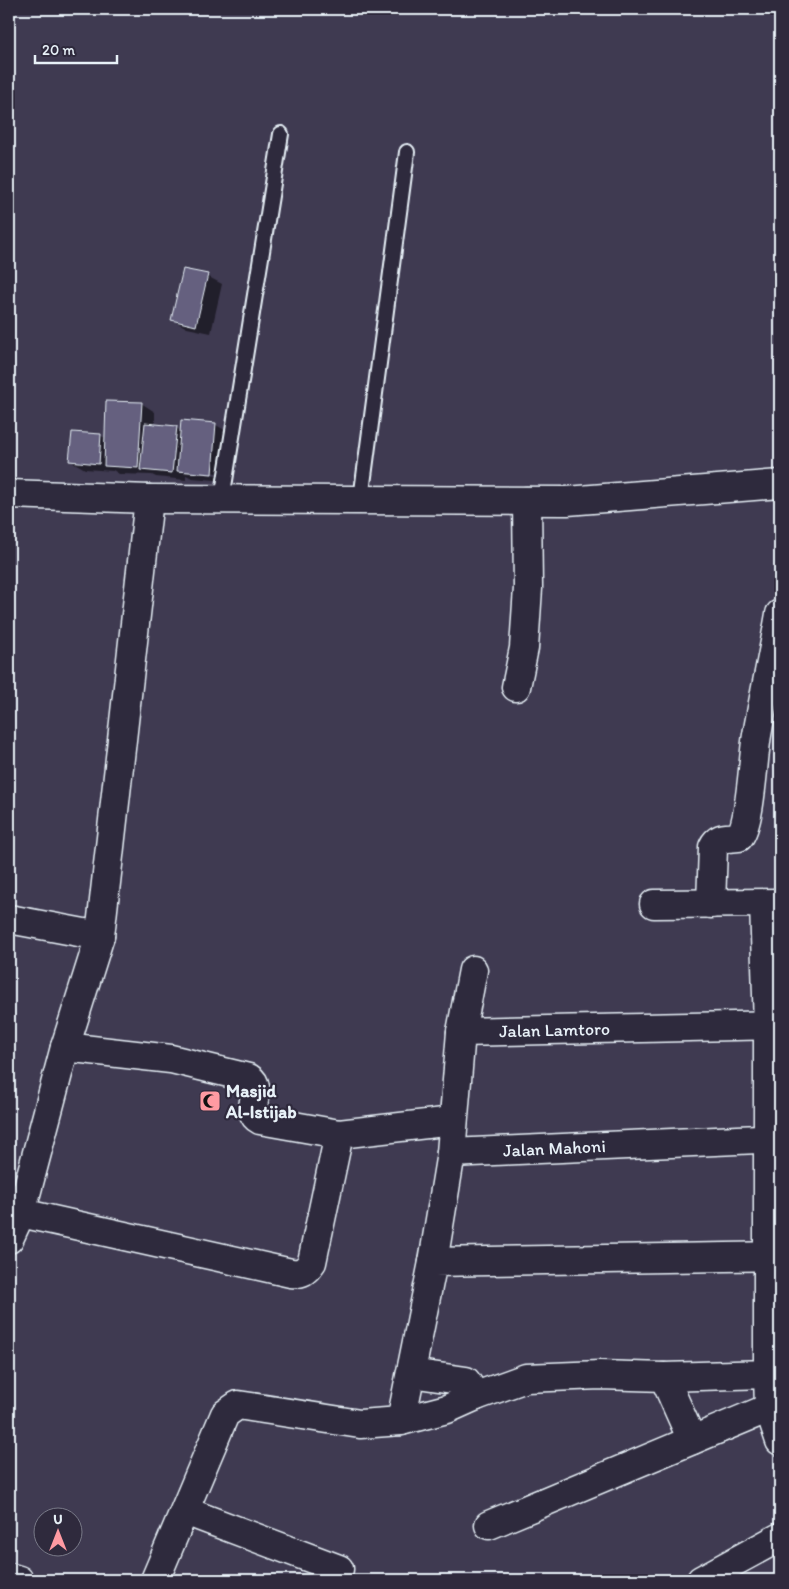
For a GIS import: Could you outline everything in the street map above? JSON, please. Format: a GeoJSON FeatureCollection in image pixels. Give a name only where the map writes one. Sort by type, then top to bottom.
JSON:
{"type":"FeatureCollection","features":[{"type":"Feature","properties":{"kind":"street"},"geometry":{"type":"LineString","coordinates":[[9,494],[149,499],[567,501],[780,484]]}},
{"type":"Feature","properties":{"kind":"street"},"geometry":{"type":"LineString","coordinates":[[9,1239],[21,1213],[65,1047],[100,936],[149,499]]}},
{"type":"Feature","properties":{"kind":"street"},"geometry":{"type":"LineString","coordinates":[[516,686],[524,648],[528,588],[527,501]]}},
{"type":"Feature","properties":{"kind":"street"},"geometry":{"type":"LineString","coordinates":[[711,904],[713,847],[721,838],[739,837],[744,828],[756,736],[780,614]]}},
{"type":"Feature","properties":{"kind":"street"},"geometry":{"type":"LineString","coordinates":[[654,904],[772,904],[774,1374],[769,1408],[780,1441]]}},
{"type":"Feature","properties":{"kind":"street"},"geometry":{"type":"LineString","coordinates":[[9,919],[100,936]]}},
{"type":"Feature","properties":{"kind":"street"},"geometry":{"type":"LineString","coordinates":[[401,1421],[433,1262],[451,1153],[461,1032],[473,970]]}},
{"type":"Feature","properties":{"kind":"street","name":"Jalan Lamtoro"},"geometry":{"type":"LineString","coordinates":[[461,1032],[774,1025]]}},
{"type":"Feature","properties":{"kind":"street"},"geometry":{"type":"LineString","coordinates":[[65,1047],[171,1059],[249,1078],[253,1080],[255,1086],[253,1114],[255,1118],[339,1134],[453,1121]]}},
{"type":"Feature","properties":{"kind":"street"},"geometry":{"type":"LineString","coordinates":[[21,1213],[300,1274],[307,1270],[312,1262],[339,1134]]}},
{"type":"Feature","properties":{"kind":"street","name":"Jalan Mahoni"},"geometry":{"type":"LineString","coordinates":[[451,1153],[774,1138]]}},
{"type":"Feature","properties":{"kind":"street"},"geometry":{"type":"LineString","coordinates":[[433,1262],[774,1256]]}},
{"type":"Feature","properties":{"kind":"street"},"geometry":{"type":"LineString","coordinates":[[411,1373],[466,1381],[476,1396]]}},
{"type":"Feature","properties":{"kind":"street"},"geometry":{"type":"LineString","coordinates":[[155,1580],[225,1414],[238,1405],[360,1424],[401,1421],[447,1409],[476,1396],[526,1378],[600,1375],[664,1377],[774,1374]]}},
{"type":"Feature","properties":{"kind":"street"},"geometry":{"type":"LineString","coordinates":[[664,1377],[692,1440]]}},
{"type":"Feature","properties":{"kind":"street"},"geometry":{"type":"LineString","coordinates":[[490,1525],[769,1408]]}},
{"type":"Feature","properties":{"kind":"street"},"geometry":{"type":"LineString","coordinates":[[184,1511],[339,1569]]}},
{"type":"Feature","properties":{"kind":"street"},"geometry":{"type":"LineString","coordinates":[[701,1580],[780,1537]]}},
{"type":"Feature","properties":{"kind":"street"},"geometry":{"type":"LineString","coordinates":[[9,1577],[19,1580]]}},
{"type":"Feature","properties":{"kind":"lane"},"geometry":{"type":"LineString","coordinates":[[222,499],[281,134]]}},
{"type":"Feature","properties":{"kind":"lane"},"geometry":{"type":"LineString","coordinates":[[360,499],[407,152]]}},
{"type":"Feature","properties":{"kind":"path"},"geometry":{"type":"LineString","coordinates":[[9,1517],[14,1506]]}},
{"type":"Feature","properties":{"kind":"building"},"geometry":{"type":"Polygon","coordinates":[[[183,269],[208,274],[196,326],[171,320],[183,269]]]}},
{"type":"Feature","properties":{"kind":"building"},"geometry":{"type":"Polygon","coordinates":[[[106,401],[142,402],[138,468],[104,466],[106,401]]]}},
{"type":"Feature","properties":{"kind":"building"},"geometry":{"type":"Polygon","coordinates":[[[181,420],[216,423],[212,474],[177,471],[181,420]]]}},
{"type":"Feature","properties":{"kind":"building"},"geometry":{"type":"Polygon","coordinates":[[[145,423],[177,426],[172,473],[140,470],[145,423]]]}},
{"type":"Feature","properties":{"kind":"building"},"geometry":{"type":"Polygon","coordinates":[[[72,432],[101,434],[99,464],[69,461],[72,432]]]}},
{"type":"Feature","properties":{"kind":"place","name":"Masjid Al-Istijab"},"geometry":{"type":"Point","coordinates":[210,1101]}}]}
